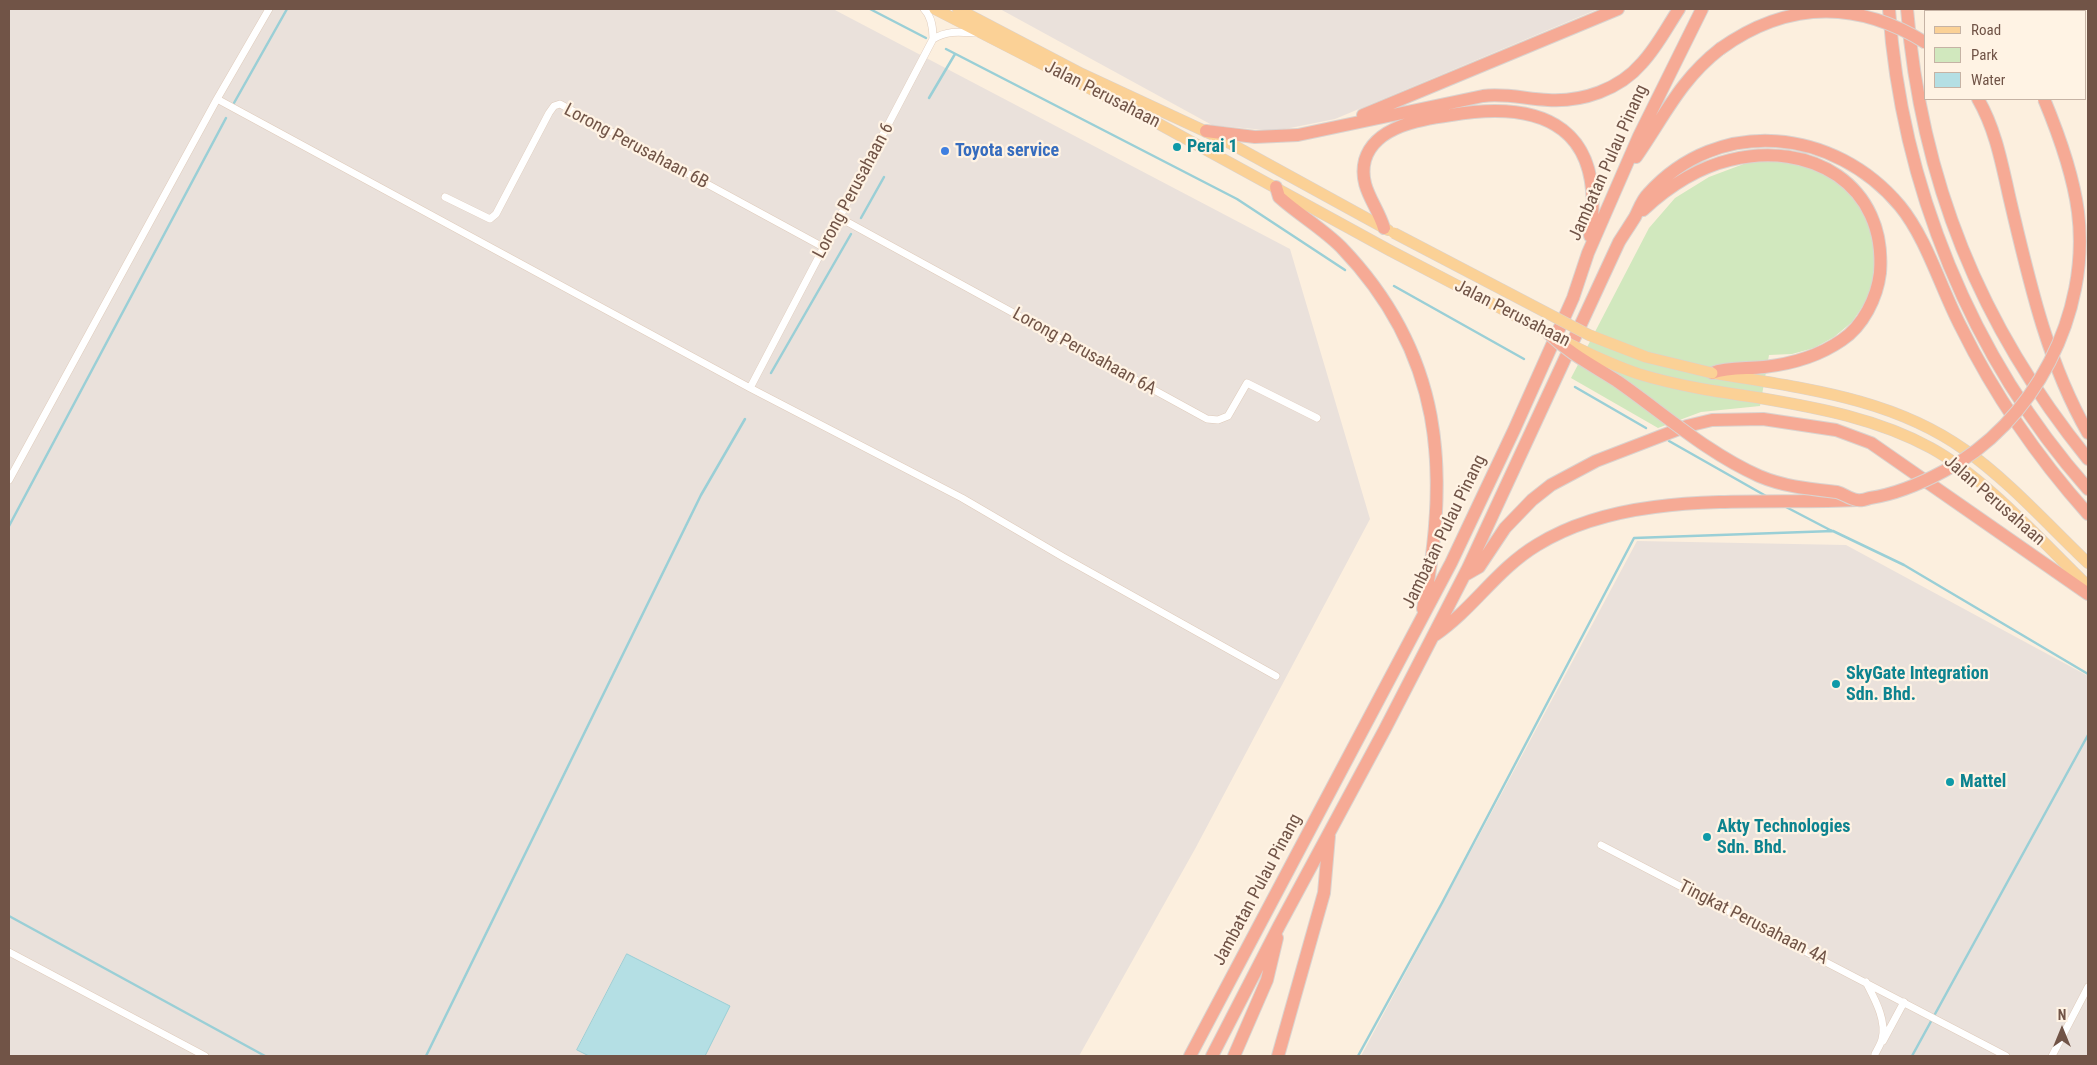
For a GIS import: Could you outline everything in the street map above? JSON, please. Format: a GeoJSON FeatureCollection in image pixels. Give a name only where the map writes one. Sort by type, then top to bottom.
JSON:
{"type":"FeatureCollection","features":[{"type":"Feature","properties":{"kind":"highway"},"geometry":{"type":"LineString","coordinates":[[1346,125],[1359,117],[1618,9]]}},
{"type":"Feature","properties":{"kind":"highway"},"geometry":{"type":"LineString","coordinates":[[1206,131],[1240,136],[1270,137],[1298,135],[1493,95],[1558,100],[1590,96],[1612,86],[1635,71],[1649,55],[1679,9]]}},
{"type":"Feature","properties":{"kind":"highway","name":"Jambatan Pulau Pinang"},"geometry":{"type":"LineString","coordinates":[[1190,1056],[1420,623],[1514,430],[1573,298],[1588,253],[1620,177],[1702,9]]}},
{"type":"Feature","properties":{"kind":"highway"},"geometry":{"type":"LineString","coordinates":[[1889,9],[1900,94],[1912,150],[1936,230],[1958,288],[1987,345],[2010,383],[2061,456],[2088,489]]}},
{"type":"Feature","properties":{"kind":"highway"},"geometry":{"type":"LineString","coordinates":[[1907,9],[1913,67],[1922,119],[1936,172],[1959,242],[1984,299],[2010,348],[2060,425],[2088,459]]}},
{"type":"Feature","properties":{"kind":"highway"},"geometry":{"type":"LineString","coordinates":[[1620,177],[1643,147],[1680,89],[1699,66],[1720,49],[1766,22],[1796,12],[1821,10],[1860,13],[1904,28],[1924,42]]}},
{"type":"Feature","properties":{"kind":"highway"},"geometry":{"type":"LineString","coordinates":[[1978,100],[1995,138],[2051,354],[2073,407],[2088,434]]}},
{"type":"Feature","properties":{"kind":"highway"},"geometry":{"type":"LineString","coordinates":[[1433,637],[1451,624],[1508,566],[1537,545],[1565,530],[1594,519],[1648,507],[1857,500],[1882,496],[1912,487],[1954,466],[1980,447],[2011,418],[2041,376],[2065,326],[2075,288],[2080,234],[2076,194],[2070,171],[2044,100]]}},
{"type":"Feature","properties":{"kind":"highway"},"geometry":{"type":"LineString","coordinates":[[1389,230],[1368,195],[1364,174],[1367,155],[1377,141],[1387,133],[1400,127],[1430,119],[1480,110],[1517,111],[1535,114],[1557,126],[1571,137],[1583,154],[1590,176],[1593,198],[1588,253]]}},
{"type":"Feature","properties":{"kind":"highway","name":"Jambatan Pulau Pinang"},"geometry":{"type":"LineString","coordinates":[[1212,1056],[1465,574],[1541,415],[1619,242],[1648,194],[1678,169],[1699,156],[1738,143],[1770,141],[1804,145],[1835,154],[1857,167],[1891,196],[1909,219],[1953,313],[1984,372],[2062,484],[2088,514]]}},
{"type":"Feature","properties":{"kind":"highway"},"geometry":{"type":"LineString","coordinates":[[1634,218],[1680,180],[1702,169],[1731,159],[1758,156],[1795,157],[1828,169],[1848,183],[1866,204],[1878,236],[1880,267],[1875,296],[1859,325],[1843,340],[1817,354],[1779,365],[1728,368],[1712,373]]}},
{"type":"Feature","properties":{"kind":"highway"},"geometry":{"type":"LineString","coordinates":[[1276,187],[1279,197],[1331,238],[1370,280],[1390,308],[1403,332],[1420,377],[1428,404],[1435,441],[1438,508],[1432,564],[1420,623]]}},
{"type":"Feature","properties":{"kind":"highway"},"geometry":{"type":"LineString","coordinates":[[1548,333],[1564,349],[1616,381],[1732,462],[1774,482],[1805,489],[1841,493],[1857,500]]}},
{"type":"Feature","properties":{"kind":"highway"},"geometry":{"type":"LineString","coordinates":[[1465,574],[1476,571],[1496,539],[1528,504],[1551,485],[1571,473],[1687,426],[1712,420],[1749,418],[1836,430],[1871,443],[2088,594]]}},
{"type":"Feature","properties":{"kind":"highway"},"geometry":{"type":"LineString","coordinates":[[1278,1056],[1324,893],[1330,831]]}},
{"type":"Feature","properties":{"kind":"highway","name":"Jambatan Pulau Pinang"},"geometry":{"type":"LineString","coordinates":[[1234,1056],[1267,980],[1274,959],[1279,926]]}},
{"type":"Feature","properties":{"kind":"highway"},"geometry":{"type":"LineString","coordinates":[[1184,1056],[1198,1041]]}},
{"type":"Feature","properties":{"kind":"main road","name":"Jalan Perusahaan"},"geometry":{"type":"LineString","coordinates":[[935,9],[1276,187],[1389,250],[1594,356],[1639,374],[1701,389],[1760,398],[1852,416],[1882,426],[1931,448],[1995,497],[2088,586]]}},
{"type":"Feature","properties":{"kind":"main road","name":"Jalan Perusahaan"},"geometry":{"type":"LineString","coordinates":[[958,9],[1082,74],[1206,131],[1589,335],[1646,357],[1712,373],[1848,398],[1885,409],[1922,424],[1976,458],[2088,563]]}},
{"type":"Feature","properties":{"kind":"street"},"geometry":{"type":"LineString","coordinates":[[9,480],[217,99],[269,9]]}},
{"type":"Feature","properties":{"kind":"street"},"geometry":{"type":"LineString","coordinates":[[924,9],[929,14],[932,22],[933,39],[947,32],[960,31],[982,34]]}},
{"type":"Feature","properties":{"kind":"street","name":"Lorong Perusahaan 6"},"geometry":{"type":"LineString","coordinates":[[750,388],[933,39]]}},
{"type":"Feature","properties":{"kind":"street"},"geometry":{"type":"LineString","coordinates":[[217,99],[750,388],[962,498],[1063,557],[1276,676]]}},
{"type":"Feature","properties":{"kind":"street","name":"Lorong Perusahaan 6B"},"geometry":{"type":"LineString","coordinates":[[445,197],[490,219],[496,214],[549,114],[554,106],[560,104],[823,247]]}},
{"type":"Feature","properties":{"kind":"street","name":"Lorong Perusahaan 6A"},"geometry":{"type":"LineString","coordinates":[[840,218],[1207,419],[1218,420],[1228,416],[1246,383],[1317,418]]}},
{"type":"Feature","properties":{"kind":"street","name":"Tingkat Perusahaan 4A"},"geometry":{"type":"LineString","coordinates":[[1601,845],[2006,1056]]}},
{"type":"Feature","properties":{"kind":"street"},"geometry":{"type":"LineString","coordinates":[[9,952],[205,1056]]}},
{"type":"Feature","properties":{"kind":"street"},"geometry":{"type":"LineString","coordinates":[[1866,982],[1879,1010],[1883,1026],[1882,1040],[1875,1055]]}},
{"type":"Feature","properties":{"kind":"street"},"geometry":{"type":"LineString","coordinates":[[2052,1056],[2088,987]]}},
{"type":"Feature","properties":{"kind":"street"},"geometry":{"type":"LineString","coordinates":[[1875,1055],[1904,1002]]}},
{"type":"Feature","properties":{"kind":"shaded area","name":"Perai 1"},"geometry":{"type":"Polygon","coordinates":[[[9,9],[833,9],[1290,249],[1370,519],[1195,849],[1079,1056],[9,1056],[9,9]]]}},
{"type":"Feature","properties":{"kind":"shaded area"},"geometry":{"type":"Polygon","coordinates":[[[1000,9],[1598,9],[1335,119],[1275,131],[1212,125],[1000,9]]]}},
{"type":"Feature","properties":{"kind":"shaded area"},"geometry":{"type":"Polygon","coordinates":[[[1637,541],[1846,545],[2088,676],[2088,1056],[1361,1056],[1637,541]]]}},
{"type":"Feature","properties":{"kind":"green space"},"geometry":{"type":"Polygon","coordinates":[[[1795,160],[1837,178],[1866,214],[1876,258],[1873,281],[1865,303],[1852,322],[1834,337],[1814,348],[1792,354],[1769,355],[1760,406],[1701,412],[1658,428],[1571,378],[1649,228],[1675,198],[1709,177],[1749,162],[1795,160]]]}},
{"type":"Feature","properties":{"kind":"water"},"geometry":{"type":"Polygon","coordinates":[[[627,954],[730,1006],[705,1056],[589,1056],[577,1050],[627,954]]]}},
{"type":"Feature","properties":{"kind":"waterway"},"geometry":{"type":"LineString","coordinates":[[234,103],[287,9]]}},
{"type":"Feature","properties":{"kind":"waterway"},"geometry":{"type":"LineString","coordinates":[[870,9],[926,38]]}},
{"type":"Feature","properties":{"kind":"waterway"},"geometry":{"type":"LineString","coordinates":[[946,49],[1237,199],[1345,270]]}},
{"type":"Feature","properties":{"kind":"waterway"},"geometry":{"type":"LineString","coordinates":[[929,98],[955,54]]}},
{"type":"Feature","properties":{"kind":"waterway"},"geometry":{"type":"LineString","coordinates":[[9,526],[226,118]]}},
{"type":"Feature","properties":{"kind":"waterway"},"geometry":{"type":"LineString","coordinates":[[861,218],[884,177]]}},
{"type":"Feature","properties":{"kind":"waterway"},"geometry":{"type":"LineString","coordinates":[[771,373],[851,234]]}},
{"type":"Feature","properties":{"kind":"waterway"},"geometry":{"type":"LineString","coordinates":[[1394,286],[1524,359]]}},
{"type":"Feature","properties":{"kind":"waterway"},"geometry":{"type":"LineString","coordinates":[[1575,387],[1646,428]]}},
{"type":"Feature","properties":{"kind":"waterway"},"geometry":{"type":"LineString","coordinates":[[426,1056],[701,495],[745,419]]}},
{"type":"Feature","properties":{"kind":"waterway"},"geometry":{"type":"LineString","coordinates":[[1669,441],[1766,496]]}},
{"type":"Feature","properties":{"kind":"waterway"},"geometry":{"type":"LineString","coordinates":[[1786,507],[1832,531]]}},
{"type":"Feature","properties":{"kind":"waterway"},"geometry":{"type":"LineString","coordinates":[[1358,1056],[1442,903],[1634,538],[1833,531],[1904,565],[2088,674]]}},
{"type":"Feature","properties":{"kind":"waterway"},"geometry":{"type":"LineString","coordinates":[[1912,1056],[2088,735]]}},
{"type":"Feature","properties":{"kind":"waterway"},"geometry":{"type":"LineString","coordinates":[[9,916],[265,1056]]}},
{"type":"Feature","properties":{"kind":"place","name":"Perai 1"},"geometry":{"type":"Point","coordinates":[1177,147]}},
{"type":"Feature","properties":{"kind":"place","name":"Toyota service"},"geometry":{"type":"Point","coordinates":[945,151]}},
{"type":"Feature","properties":{"kind":"place","name":"SkyGate Integration Sdn. Bhd."},"geometry":{"type":"Point","coordinates":[1836,684]}},
{"type":"Feature","properties":{"kind":"place","name":"Mattel"},"geometry":{"type":"Point","coordinates":[1950,782]}},
{"type":"Feature","properties":{"kind":"place","name":"Akty Technologies Sdn. Bhd."},"geometry":{"type":"Point","coordinates":[1707,837]}}]}
